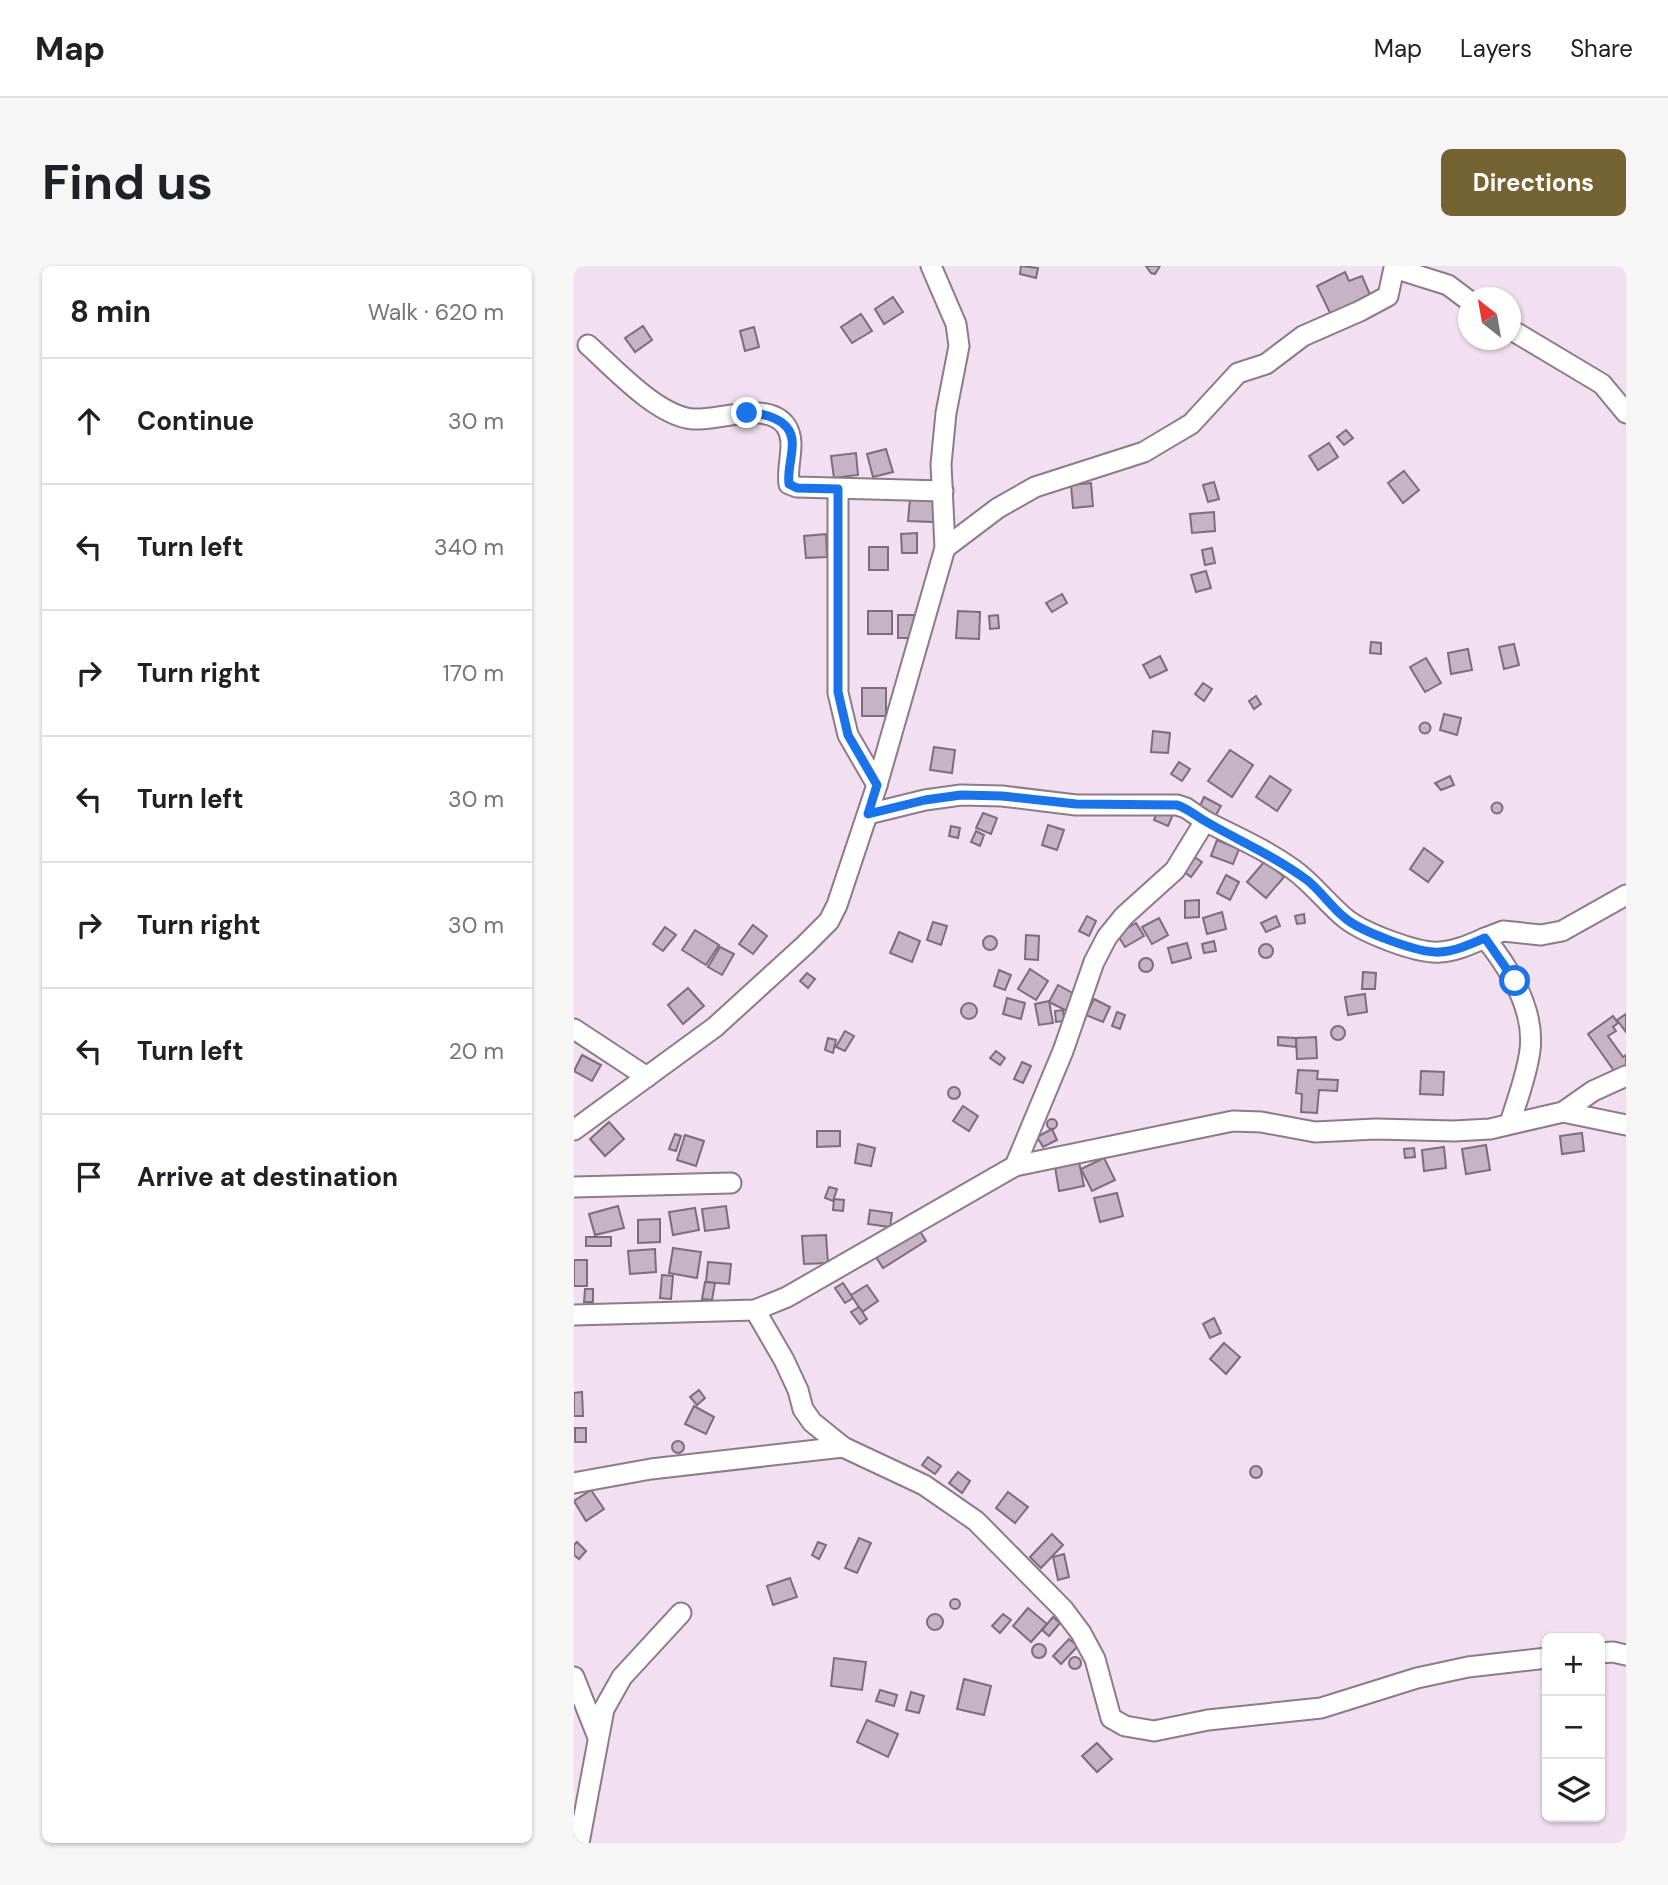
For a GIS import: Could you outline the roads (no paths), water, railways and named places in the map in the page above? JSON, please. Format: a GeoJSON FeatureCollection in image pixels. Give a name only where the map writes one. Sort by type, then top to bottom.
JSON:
{"type":"FeatureCollection","features":[{"type":"Feature","properties":{"kind":"street"},"geometry":{"type":"LineString","coordinates":[[574,1130],[715,1027],[829,921],[846,884],[946,548],[942,464],[946,413],[959,346],[956,324],[930,267]]}},
{"type":"Feature","properties":{"kind":"street"},"geometry":{"type":"LineString","coordinates":[[946,548],[998,508],[1035,487],[1144,452],[1191,424],[1238,373],[1266,364],[1303,336],[1388,296],[1394,268],[1448,285],[1458,292]]}},
{"type":"Feature","properties":{"kind":"street"},"geometry":{"type":"LineString","coordinates":[[1521,336],[1602,384],[1626,413]]}},
{"type":"Feature","properties":{"kind":"street"},"geometry":{"type":"LineString","coordinates":[[588,345],[666,411],[692,419],[762,413],[784,423],[792,438],[789,484],[797,488],[943,491]]}},
{"type":"Feature","properties":{"kind":"street"},"geometry":{"type":"LineString","coordinates":[[838,489],[838,692],[848,735],[877,785]]}},
{"type":"Feature","properties":{"kind":"street"},"geometry":{"type":"LineString","coordinates":[[868,814],[925,800],[961,795],[1076,804],[1177,805],[1291,868],[1347,920],[1371,933],[1420,950],[1438,953],[1458,949],[1503,931],[1541,936],[1562,931],[1626,895]]}},
{"type":"Feature","properties":{"kind":"street"},"geometry":{"type":"LineString","coordinates":[[1015,1166],[1063,1051],[1094,962],[1107,937],[1124,916],[1175,870],[1205,821]]}},
{"type":"Feature","properties":{"kind":"street"},"geometry":{"type":"LineString","coordinates":[[1485,938],[1515,981],[1529,1028],[1530,1050],[1510,1123]]}},
{"type":"Feature","properties":{"kind":"street"},"geometry":{"type":"LineString","coordinates":[[574,1030],[647,1077]]}},
{"type":"Feature","properties":{"kind":"street"},"geometry":{"type":"LineString","coordinates":[[574,1315],[755,1310],[787,1297],[1015,1166],[1233,1121],[1261,1122],[1315,1132],[1490,1129],[1563,1112],[1593,1091],[1626,1076]]}},
{"type":"Feature","properties":{"kind":"street"},"geometry":{"type":"LineString","coordinates":[[1563,1112],[1626,1125]]}},
{"type":"Feature","properties":{"kind":"street"},"geometry":{"type":"LineString","coordinates":[[574,1187],[731,1183]]}},
{"type":"Feature","properties":{"kind":"street"},"geometry":{"type":"LineString","coordinates":[[755,1310],[784,1360],[798,1390],[803,1409],[812,1422],[844,1447],[924,1485],[976,1521],[1007,1551],[1063,1609],[1081,1633],[1095,1659],[1111,1718],[1125,1726],[1154,1731],[1208,1720],[1321,1709],[1417,1678],[1468,1667],[1542,1659]]}},
{"type":"Feature","properties":{"kind":"street"},"geometry":{"type":"LineString","coordinates":[[574,1483],[651,1469],[844,1447]]}},
{"type":"Feature","properties":{"kind":"street"},"geometry":{"type":"LineString","coordinates":[[579,1843],[597,1735],[604,1709],[622,1677],[681,1613]]}},
{"type":"Feature","properties":{"kind":"street"},"geometry":{"type":"LineString","coordinates":[[1605,1653],[1626,1655]]}},
{"type":"Feature","properties":{"kind":"street"},"geometry":{"type":"LineString","coordinates":[[574,1677],[597,1735]]}}]}
